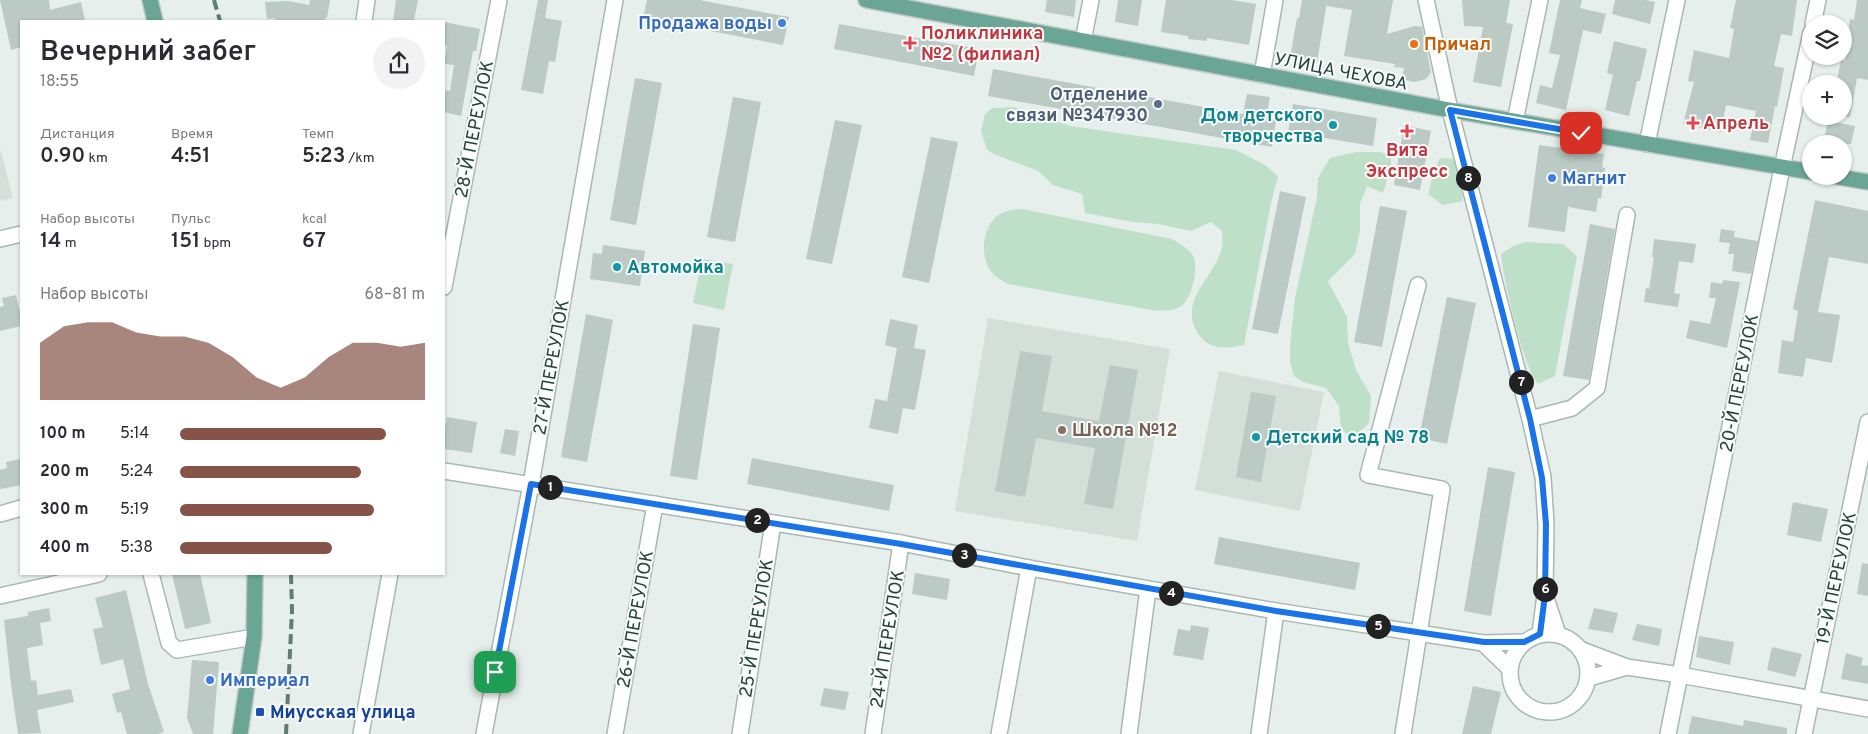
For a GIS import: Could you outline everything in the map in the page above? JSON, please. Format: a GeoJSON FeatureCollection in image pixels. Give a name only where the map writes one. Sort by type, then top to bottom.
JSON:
{"type":"FeatureCollection","features":[{"type":"Feature","properties":{"kind":"main road"},"geometry":{"type":"LineString","coordinates":[[150,0],[155,20]]}},
{"type":"Feature","properties":{"kind":"main road","name":"УЛИЦА ЧЕХОВА"},"geometry":{"type":"LineString","coordinates":[[866,0],[914,5],[1083,41],[1262,75],[1450,110],[1802,171]]}},
{"type":"Feature","properties":{"kind":"main road"},"geometry":{"type":"LineString","coordinates":[[1852,179],[1868,182]]}},
{"type":"Feature","properties":{"kind":"main road"},"geometry":{"type":"LineString","coordinates":[[240,734],[254,638],[255,575]]}},
{"type":"Feature","properties":{"kind":"street"},"geometry":{"type":"LineString","coordinates":[[364,20],[367,0]]}},
{"type":"Feature","properties":{"kind":"street","name":"28-Й ПЕРЕУЛОК"},"geometry":{"type":"LineString","coordinates":[[445,282],[499,0]]}},
{"type":"Feature","properties":{"kind":"street","name":"27-Й ПЕРЕУЛОК"},"geometry":{"type":"LineString","coordinates":[[484,734],[531,484],[614,0]]}},
{"type":"Feature","properties":{"kind":"street"},"geometry":{"type":"LineString","coordinates":[[1083,41],[1091,0]]}},
{"type":"Feature","properties":{"kind":"street"},"geometry":{"type":"LineString","coordinates":[[1262,75],[1275,0]]}},
{"type":"Feature","properties":{"kind":"street"},"geometry":{"type":"LineString","coordinates":[[1426,0],[1450,110],[1530,419],[1542,478],[1546,524],[1545,595],[1540,634]]}},
{"type":"Feature","properties":{"kind":"street"},"geometry":{"type":"LineString","coordinates":[[1515,121],[1540,0]]}},
{"type":"Feature","properties":{"kind":"street"},"geometry":{"type":"LineString","coordinates":[[1647,144],[1677,0]]}},
{"type":"Feature","properties":{"kind":"street"},"geometry":{"type":"LineString","coordinates":[[1815,15],[1818,0]]}},
{"type":"Feature","properties":{"kind":"street","name":"20-Й ПЕРЕУЛОК"},"geometry":{"type":"LineString","coordinates":[[1668,734],[1804,65]]}},
{"type":"Feature","properties":{"kind":"street"},"geometry":{"type":"LineString","coordinates":[[1530,419],[1572,408],[1597,388],[1627,215]]}},
{"type":"Feature","properties":{"kind":"street"},"geometry":{"type":"LineString","coordinates":[[0,239],[20,234]]}},
{"type":"Feature","properties":{"kind":"street"},"geometry":{"type":"LineString","coordinates":[[1403,734],[1442,490],[1368,475],[1418,285]]}},
{"type":"Feature","properties":{"kind":"street","name":"19-Й ПЕРЕУЛОК"},"geometry":{"type":"LineString","coordinates":[[1804,734],[1868,422]]}},
{"type":"Feature","properties":{"kind":"street"},"geometry":{"type":"LineString","coordinates":[[445,471],[901,544],[1276,611],[1484,642],[1524,642]]}},
{"type":"Feature","properties":{"kind":"street","name":"26-Й ПЕРЕУЛОК"},"geometry":{"type":"LineString","coordinates":[[616,734],[655,504]]}},
{"type":"Feature","properties":{"kind":"street"},"geometry":{"type":"LineString","coordinates":[[0,514],[20,508]]}},
{"type":"Feature","properties":{"kind":"street","name":"25-Й ПЕРЕУЛОК"},"geometry":{"type":"LineString","coordinates":[[740,734],[773,523]]}},
{"type":"Feature","properties":{"kind":"street","name":"24-Й ПЕРЕУЛОК"},"geometry":{"type":"LineString","coordinates":[[873,734],[901,544]]}},
{"type":"Feature","properties":{"kind":"street"},"geometry":{"type":"LineString","coordinates":[[999,734],[1029,568]]}},
{"type":"Feature","properties":{"kind":"street"},"geometry":{"type":"LineString","coordinates":[[0,596],[94,575]]}},
{"type":"Feature","properties":{"kind":"street"},"geometry":{"type":"LineString","coordinates":[[151,575],[169,643],[177,650],[254,638]]}},
{"type":"Feature","properties":{"kind":"street"},"geometry":{"type":"LineString","coordinates":[[361,734],[390,575]]}},
{"type":"Feature","properties":{"kind":"street"},"geometry":{"type":"LineString","coordinates":[[1129,734],[1148,589]]}},
{"type":"Feature","properties":{"kind":"street"},"geometry":{"type":"LineString","coordinates":[[1545,595],[1558,634]]}},
{"type":"Feature","properties":{"kind":"street"},"geometry":{"type":"LineString","coordinates":[[1259,734],[1276,611]]}},
{"type":"Feature","properties":{"kind":"street"},"geometry":{"type":"LineString","coordinates":[[1540,634],[1558,634],[1575,642],[1582,650],[1587,659],[1589,678],[1584,693],[1568,708],[1555,712],[1538,711],[1528,707],[1514,692],[1510,679],[1510,669],[1514,654],[1524,642],[1540,634]]}},
{"type":"Feature","properties":{"kind":"street"},"geometry":{"type":"LineString","coordinates":[[1484,642],[1510,669]]}},
{"type":"Feature","properties":{"kind":"street"},"geometry":{"type":"LineString","coordinates":[[1582,650],[1627,668],[1680,674],[1868,709]]}},
{"type":"Feature","properties":{"kind":"street"},"geometry":{"type":"LineString","coordinates":[[1589,678],[1627,668]]}},
{"type":"Feature","properties":{"kind":"shaded area"},"geometry":{"type":"Polygon","coordinates":[[[0,148],[13,198],[0,201],[0,148]]]}},
{"type":"Feature","properties":{"kind":"shaded area","name":"Школа №12"},"geometry":{"type":"Polygon","coordinates":[[[988,318],[1170,349],[1137,541],[955,511],[988,318]]]}},
{"type":"Feature","properties":{"kind":"shaded area"},"geometry":{"type":"Polygon","coordinates":[[[1219,371],[1324,392],[1300,511],[1195,490],[1219,371]]]}},
{"type":"Feature","properties":{"kind":"green space"},"geometry":{"type":"Polygon","coordinates":[[[1014,107],[1070,126],[1236,150],[1265,165],[1278,176],[1271,203],[1244,345],[1220,347],[1208,344],[1199,335],[1193,323],[1194,301],[1198,291],[1217,262],[1221,251],[1222,231],[1211,222],[1191,231],[1085,213],[1082,194],[1053,185],[1038,171],[987,150],[981,131],[985,114],[992,108],[1014,107]]]}},
{"type":"Feature","properties":{"kind":"green space"},"geometry":{"type":"Polygon","coordinates":[[[1356,152],[1380,152],[1391,155],[1391,166],[1383,193],[1367,186],[1360,204],[1360,230],[1355,254],[1328,281],[1347,317],[1348,342],[1356,370],[1371,396],[1369,423],[1352,439],[1341,428],[1339,406],[1326,388],[1303,382],[1294,376],[1290,362],[1290,345],[1295,298],[1317,197],[1318,178],[1330,158],[1356,152]]]}},
{"type":"Feature","properties":{"kind":"green space"},"geometry":{"type":"Polygon","coordinates":[[[1440,158],[1456,159],[1463,201],[1443,205],[1428,194],[1434,171],[1440,158]]]}},
{"type":"Feature","properties":{"kind":"green space"},"geometry":{"type":"Polygon","coordinates":[[[1022,209],[1172,239],[1189,251],[1195,261],[1195,275],[1188,298],[1178,308],[1157,311],[1008,284],[996,277],[986,262],[984,254],[985,237],[997,216],[1006,211],[1022,209]]]}},
{"type":"Feature","properties":{"kind":"green space"},"geometry":{"type":"Polygon","coordinates":[[[1526,242],[1563,244],[1577,256],[1555,376],[1538,384],[1532,374],[1520,342],[1501,254],[1513,246],[1526,242]]]}},
{"type":"Feature","properties":{"kind":"green space"},"geometry":{"type":"Polygon","coordinates":[[[702,259],[733,264],[724,310],[693,303],[702,259]]]}},
{"type":"Feature","properties":{"kind":"building"},"geometry":{"type":"Polygon","coordinates":[[[0,0],[49,0],[50,10],[81,2],[85,20],[20,20],[20,47],[11,50],[0,0]]]}},
{"type":"Feature","properties":{"kind":"building"},"geometry":{"type":"Polygon","coordinates":[[[310,0],[330,0],[327,18],[325,20],[267,19],[265,2],[288,1],[309,5],[310,0]]]}},
{"type":"Feature","properties":{"kind":"building"},"geometry":{"type":"Polygon","coordinates":[[[396,0],[418,0],[414,20],[393,20],[396,0]]]}},
{"type":"Feature","properties":{"kind":"building"},"geometry":{"type":"Polygon","coordinates":[[[538,0],[548,0],[545,18],[562,21],[555,62],[549,61],[543,94],[521,90],[538,0]]]}},
{"type":"Feature","properties":{"kind":"building"},"geometry":{"type":"Polygon","coordinates":[[[647,0],[699,0],[789,17],[783,45],[643,18],[647,0]]]}},
{"type":"Feature","properties":{"kind":"building"},"geometry":{"type":"Polygon","coordinates":[[[1047,0],[1076,0],[1074,17],[1045,12],[1047,0]]]}},
{"type":"Feature","properties":{"kind":"building"},"geometry":{"type":"Polygon","coordinates":[[[1118,0],[1142,0],[1138,26],[1115,22],[1118,0]]]}},
{"type":"Feature","properties":{"kind":"building"},"geometry":{"type":"Polygon","coordinates":[[[1166,0],[1231,0],[1256,4],[1249,45],[1207,38],[1207,41],[1188,39],[1188,36],[1161,32],[1166,0]]]}},
{"type":"Feature","properties":{"kind":"building"},"geometry":{"type":"Polygon","coordinates":[[[1302,0],[1393,0],[1387,34],[1415,26],[1422,27],[1431,72],[1426,79],[1414,82],[1402,79],[1404,68],[1394,67],[1395,64],[1344,56],[1352,10],[1327,6],[1327,2],[1317,62],[1290,58],[1302,0]]]}},
{"type":"Feature","properties":{"kind":"building"},"geometry":{"type":"Polygon","coordinates":[[[1462,0],[1510,0],[1506,23],[1513,24],[1501,87],[1473,82],[1483,27],[1464,26],[1462,0]]]}},
{"type":"Feature","properties":{"kind":"building"},"geometry":{"type":"Polygon","coordinates":[[[1560,0],[1582,0],[1580,8],[1606,14],[1601,34],[1583,30],[1566,110],[1536,103],[1540,85],[1552,88],[1560,55],[1549,53],[1560,0]]]}},
{"type":"Feature","properties":{"kind":"building"},"geometry":{"type":"Polygon","coordinates":[[[1615,0],[1655,2],[1650,24],[1612,14],[1615,0]]]}},
{"type":"Feature","properties":{"kind":"building"},"geometry":{"type":"Polygon","coordinates":[[[1736,0],[1797,0],[1792,36],[1781,34],[1774,66],[1784,68],[1768,143],[1750,140],[1756,111],[1726,105],[1721,132],[1683,124],[1694,82],[1688,81],[1694,50],[1729,58],[1734,29],[1730,28],[1736,0]]]}},
{"type":"Feature","properties":{"kind":"building"},"geometry":{"type":"Polygon","coordinates":[[[1857,0],[1868,0],[1868,80],[1857,78],[1852,106],[1852,75],[1838,75],[1840,65],[1852,65],[1852,20],[1854,20],[1857,0]]]}},
{"type":"Feature","properties":{"kind":"building"},"geometry":{"type":"Polygon","coordinates":[[[445,22],[480,29],[476,51],[473,51],[461,116],[445,112],[445,90],[450,91],[454,65],[445,64],[447,46],[445,46],[445,22]]]}},
{"type":"Feature","properties":{"kind":"building"},"geometry":{"type":"Polygon","coordinates":[[[839,24],[979,49],[974,76],[834,49],[839,24]]]}},
{"type":"Feature","properties":{"kind":"building"},"geometry":{"type":"Polygon","coordinates":[[[1614,41],[1647,49],[1640,81],[1637,81],[1629,116],[1605,110],[1613,75],[1607,73],[1614,41]]]}},
{"type":"Feature","properties":{"kind":"building"},"geometry":{"type":"Polygon","coordinates":[[[993,69],[1243,114],[1247,94],[1270,97],[1266,119],[1276,120],[1272,147],[988,96],[993,69]]]}},
{"type":"Feature","properties":{"kind":"building"},"geometry":{"type":"Polygon","coordinates":[[[635,78],[662,83],[636,225],[610,220],[635,78]]]}},
{"type":"Feature","properties":{"kind":"building"},"geometry":{"type":"Polygon","coordinates":[[[733,97],[761,102],[735,242],[707,237],[733,97]]]}},
{"type":"Feature","properties":{"kind":"building","name":"Дом детского творчества"},"geometry":{"type":"Polygon","coordinates":[[[1293,104],[1377,118],[1373,146],[1288,132],[1293,104]]]}},
{"type":"Feature","properties":{"kind":"building"},"geometry":{"type":"Polygon","coordinates":[[[835,120],[862,125],[832,264],[806,259],[835,120]]]}},
{"type":"Feature","properties":{"kind":"building"},"geometry":{"type":"Polygon","coordinates":[[[1404,125],[1431,131],[1420,190],[1394,185],[1404,125]]]}},
{"type":"Feature","properties":{"kind":"building"},"geometry":{"type":"Polygon","coordinates":[[[1827,125],[1855,126],[1852,140],[1852,135],[1825,135],[1827,125]]]}},
{"type":"Feature","properties":{"kind":"building"},"geometry":{"type":"Polygon","coordinates":[[[931,137],[958,142],[929,283],[902,277],[931,137]]]}},
{"type":"Feature","properties":{"kind":"building","name":"Магнит"},"geometry":{"type":"Polygon","coordinates":[[[1539,145],[1604,154],[1602,167],[1605,168],[1601,199],[1598,198],[1596,212],[1568,207],[1565,232],[1528,227],[1539,145]]]}},
{"type":"Feature","properties":{"kind":"building"},"geometry":{"type":"Polygon","coordinates":[[[1280,191],[1306,197],[1278,334],[1252,329],[1280,191]]]}},
{"type":"Feature","properties":{"kind":"building"},"geometry":{"type":"Polygon","coordinates":[[[1815,200],[1868,211],[1868,264],[1829,257],[1818,312],[1840,315],[1832,363],[1806,358],[1803,377],[1778,373],[1782,340],[1793,342],[1798,311],[1793,309],[1815,200]]]}},
{"type":"Feature","properties":{"kind":"building"},"geometry":{"type":"Polygon","coordinates":[[[1380,206],[1407,211],[1382,347],[1354,342],[1380,206]]]}},
{"type":"Feature","properties":{"kind":"building"},"geometry":{"type":"Polygon","coordinates":[[[1590,224],[1615,229],[1589,380],[1563,376],[1590,224]]]}},
{"type":"Feature","properties":{"kind":"building"},"geometry":{"type":"Polygon","coordinates":[[[1721,229],[1735,231],[1734,237],[1758,241],[1751,274],[1732,271],[1734,254],[1728,254],[1730,243],[1719,242],[1721,229]]]}},
{"type":"Feature","properties":{"kind":"building"},"geometry":{"type":"Polygon","coordinates":[[[1654,239],[1696,244],[1693,263],[1679,261],[1674,293],[1680,294],[1678,307],[1644,302],[1646,288],[1649,289],[1654,257],[1652,257],[1654,239]]]}},
{"type":"Feature","properties":{"kind":"building","name":"Автомойка"},"geometry":{"type":"Polygon","coordinates":[[[603,245],[645,251],[640,286],[590,279],[593,253],[602,254],[603,245]]]}},
{"type":"Feature","properties":{"kind":"building"},"geometry":{"type":"Polygon","coordinates":[[[1723,280],[1740,282],[1727,348],[1686,338],[1690,320],[1710,324],[1716,298],[1709,298],[1711,282],[1722,284],[1723,280]]]}},
{"type":"Feature","properties":{"kind":"building"},"geometry":{"type":"Polygon","coordinates":[[[16,295],[20,313],[20,326],[0,331],[0,307],[4,306],[2,298],[16,295]]]}},
{"type":"Feature","properties":{"kind":"building"},"geometry":{"type":"Polygon","coordinates":[[[1447,297],[1476,303],[1447,444],[1419,438],[1447,297]]]}},
{"type":"Feature","properties":{"kind":"building"},"geometry":{"type":"Polygon","coordinates":[[[586,314],[613,320],[587,462],[561,457],[586,314]]]}},
{"type":"Feature","properties":{"kind":"building"},"geometry":{"type":"Polygon","coordinates":[[[890,319],[918,325],[914,348],[926,350],[915,410],[903,408],[898,434],[869,428],[875,399],[887,401],[897,348],[885,345],[890,319]]]}},
{"type":"Feature","properties":{"kind":"building"},"geometry":{"type":"Polygon","coordinates":[[[693,324],[720,328],[697,480],[670,476],[693,324]]]}},
{"type":"Feature","properties":{"kind":"building"},"geometry":{"type":"Polygon","coordinates":[[[1020,351],[1052,356],[1042,411],[1099,421],[1110,365],[1138,370],[1113,509],[1084,504],[1095,448],[1036,438],[1025,497],[995,491],[1020,351]]]}},
{"type":"Feature","properties":{"kind":"building","name":"Детский сад № 78"},"geometry":{"type":"Polygon","coordinates":[[[1251,392],[1276,396],[1261,482],[1236,477],[1251,392]]]}},
{"type":"Feature","properties":{"kind":"building"},"geometry":{"type":"Polygon","coordinates":[[[447,417],[477,422],[472,453],[445,449],[447,417]]]}},
{"type":"Feature","properties":{"kind":"building"},"geometry":{"type":"Polygon","coordinates":[[[505,429],[519,431],[515,456],[500,453],[505,429]]]}},
{"type":"Feature","properties":{"kind":"building"},"geometry":{"type":"Polygon","coordinates":[[[752,458],[894,485],[889,511],[747,484],[752,458]]]}},
{"type":"Feature","properties":{"kind":"building"},"geometry":{"type":"Polygon","coordinates":[[[20,459],[20,485],[0,489],[0,470],[7,468],[6,462],[20,459]]]}},
{"type":"Feature","properties":{"kind":"building"},"geometry":{"type":"Polygon","coordinates":[[[1488,467],[1515,472],[1491,616],[1464,611],[1488,467]]]}},
{"type":"Feature","properties":{"kind":"building"},"geometry":{"type":"Polygon","coordinates":[[[1793,502],[1828,509],[1821,542],[1787,535],[1793,502]]]}},
{"type":"Feature","properties":{"kind":"building"},"geometry":{"type":"Polygon","coordinates":[[[1219,537],[1360,563],[1355,590],[1214,564],[1219,537]]]}},
{"type":"Feature","properties":{"kind":"building"},"geometry":{"type":"Polygon","coordinates":[[[1862,563],[1868,564],[1868,596],[1857,594],[1862,563]]]}},
{"type":"Feature","properties":{"kind":"building"},"geometry":{"type":"Polygon","coordinates":[[[915,573],[950,579],[947,600],[912,594],[915,573]]]}},
{"type":"Feature","properties":{"kind":"building"},"geometry":{"type":"Polygon","coordinates":[[[172,575],[200,575],[211,623],[185,629],[172,575]]]}},
{"type":"Feature","properties":{"kind":"building"},"geometry":{"type":"Polygon","coordinates":[[[126,590],[148,684],[164,732],[158,734],[127,734],[121,712],[117,713],[112,694],[130,689],[123,659],[101,665],[93,629],[103,627],[95,598],[126,590]]]}},
{"type":"Feature","properties":{"kind":"building"},"geometry":{"type":"Polygon","coordinates":[[[49,608],[51,621],[40,623],[43,645],[27,648],[31,681],[36,680],[38,695],[71,689],[74,702],[37,710],[41,733],[18,734],[4,620],[28,616],[28,612],[49,608]]]}},
{"type":"Feature","properties":{"kind":"building"},"geometry":{"type":"Polygon","coordinates":[[[1594,608],[1618,613],[1613,633],[1588,629],[1594,608]]]}},
{"type":"Feature","properties":{"kind":"building"},"geometry":{"type":"Polygon","coordinates":[[[1637,624],[1662,629],[1659,646],[1632,640],[1637,624]]]}},
{"type":"Feature","properties":{"kind":"building"},"geometry":{"type":"Polygon","coordinates":[[[1191,625],[1209,628],[1203,660],[1173,655],[1178,629],[1190,631],[1191,625]]]}},
{"type":"Feature","properties":{"kind":"building"},"geometry":{"type":"Polygon","coordinates":[[[1699,636],[1734,642],[1730,665],[1696,657],[1699,636]]]}},
{"type":"Feature","properties":{"kind":"building"},"geometry":{"type":"Polygon","coordinates":[[[1772,647],[1802,654],[1795,677],[1767,670],[1772,647]]]}},
{"type":"Feature","properties":{"kind":"building"},"geometry":{"type":"Polygon","coordinates":[[[1846,653],[1863,658],[1861,665],[1868,666],[1868,684],[1841,679],[1846,653]]]}},
{"type":"Feature","properties":{"kind":"building"},"geometry":{"type":"Polygon","coordinates":[[[192,660],[219,662],[213,734],[193,734],[187,718],[192,660]]]}},
{"type":"Feature","properties":{"kind":"building"},"geometry":{"type":"Polygon","coordinates":[[[1473,686],[1501,692],[1491,734],[1462,734],[1473,686]]]}},
{"type":"Feature","properties":{"kind":"building"},"geometry":{"type":"Polygon","coordinates":[[[824,688],[849,692],[845,710],[820,706],[824,688]]]}},
{"type":"Feature","properties":{"kind":"building"},"geometry":{"type":"Polygon","coordinates":[[[1692,716],[1743,726],[1744,720],[1787,728],[1787,734],[1688,734],[1692,716]]]}},
{"type":"Feature","properties":{"kind":"railway"},"geometry":{"type":"LineString","coordinates":[[214,0],[220,20]]}},
{"type":"Feature","properties":{"kind":"railway"},"geometry":{"type":"LineString","coordinates":[[286,734],[292,611],[291,575]]}},
{"type":"Feature","properties":{"kind":"place","name":"Продажа воды"},"geometry":{"type":"Point","coordinates":[782,23]}},
{"type":"Feature","properties":{"kind":"place","name":"Поликлиника №2 (филиал)"},"geometry":{"type":"Point","coordinates":[910,43]}},
{"type":"Feature","properties":{"kind":"place","name":"Причал"},"geometry":{"type":"Point","coordinates":[1414,44]}},
{"type":"Feature","properties":{"kind":"place","name":"Отделение связи №347930"},"geometry":{"type":"Point","coordinates":[1158,104]}},
{"type":"Feature","properties":{"kind":"place","name":"Апрель"},"geometry":{"type":"Point","coordinates":[1693,123]}},
{"type":"Feature","properties":{"kind":"place","name":"Дом детского творчества"},"geometry":{"type":"Point","coordinates":[1333,125]}},
{"type":"Feature","properties":{"kind":"place","name":"Вита Экспресс"},"geometry":{"type":"Point","coordinates":[1407,131]}},
{"type":"Feature","properties":{"kind":"place","name":"Магнит"},"geometry":{"type":"Point","coordinates":[1552,178]}},
{"type":"Feature","properties":{"kind":"place","name":"Автомойка"},"geometry":{"type":"Point","coordinates":[617,267]}},
{"type":"Feature","properties":{"kind":"place","name":"Школа №12"},"geometry":{"type":"Point","coordinates":[1062,430]}},
{"type":"Feature","properties":{"kind":"place","name":"Детский сад № 78"},"geometry":{"type":"Point","coordinates":[1256,437]}},
{"type":"Feature","properties":{"kind":"place","name":"Империал"},"geometry":{"type":"Point","coordinates":[210,680]}},
{"type":"Feature","properties":{"kind":"place","name":"Миусская улица"},"geometry":{"type":"Point","coordinates":[260,712]}},
{"type":"Feature","properties":{"kind":"route"},"geometry":{"type":"LineString","coordinates":[[495,672],[531,484],[901,544],[1276,611],[1484,642],[1524,642],[1540,634],[1545,595],[1546,524],[1542,478],[1530,419],[1450,110],[1581,133]]}}]}
